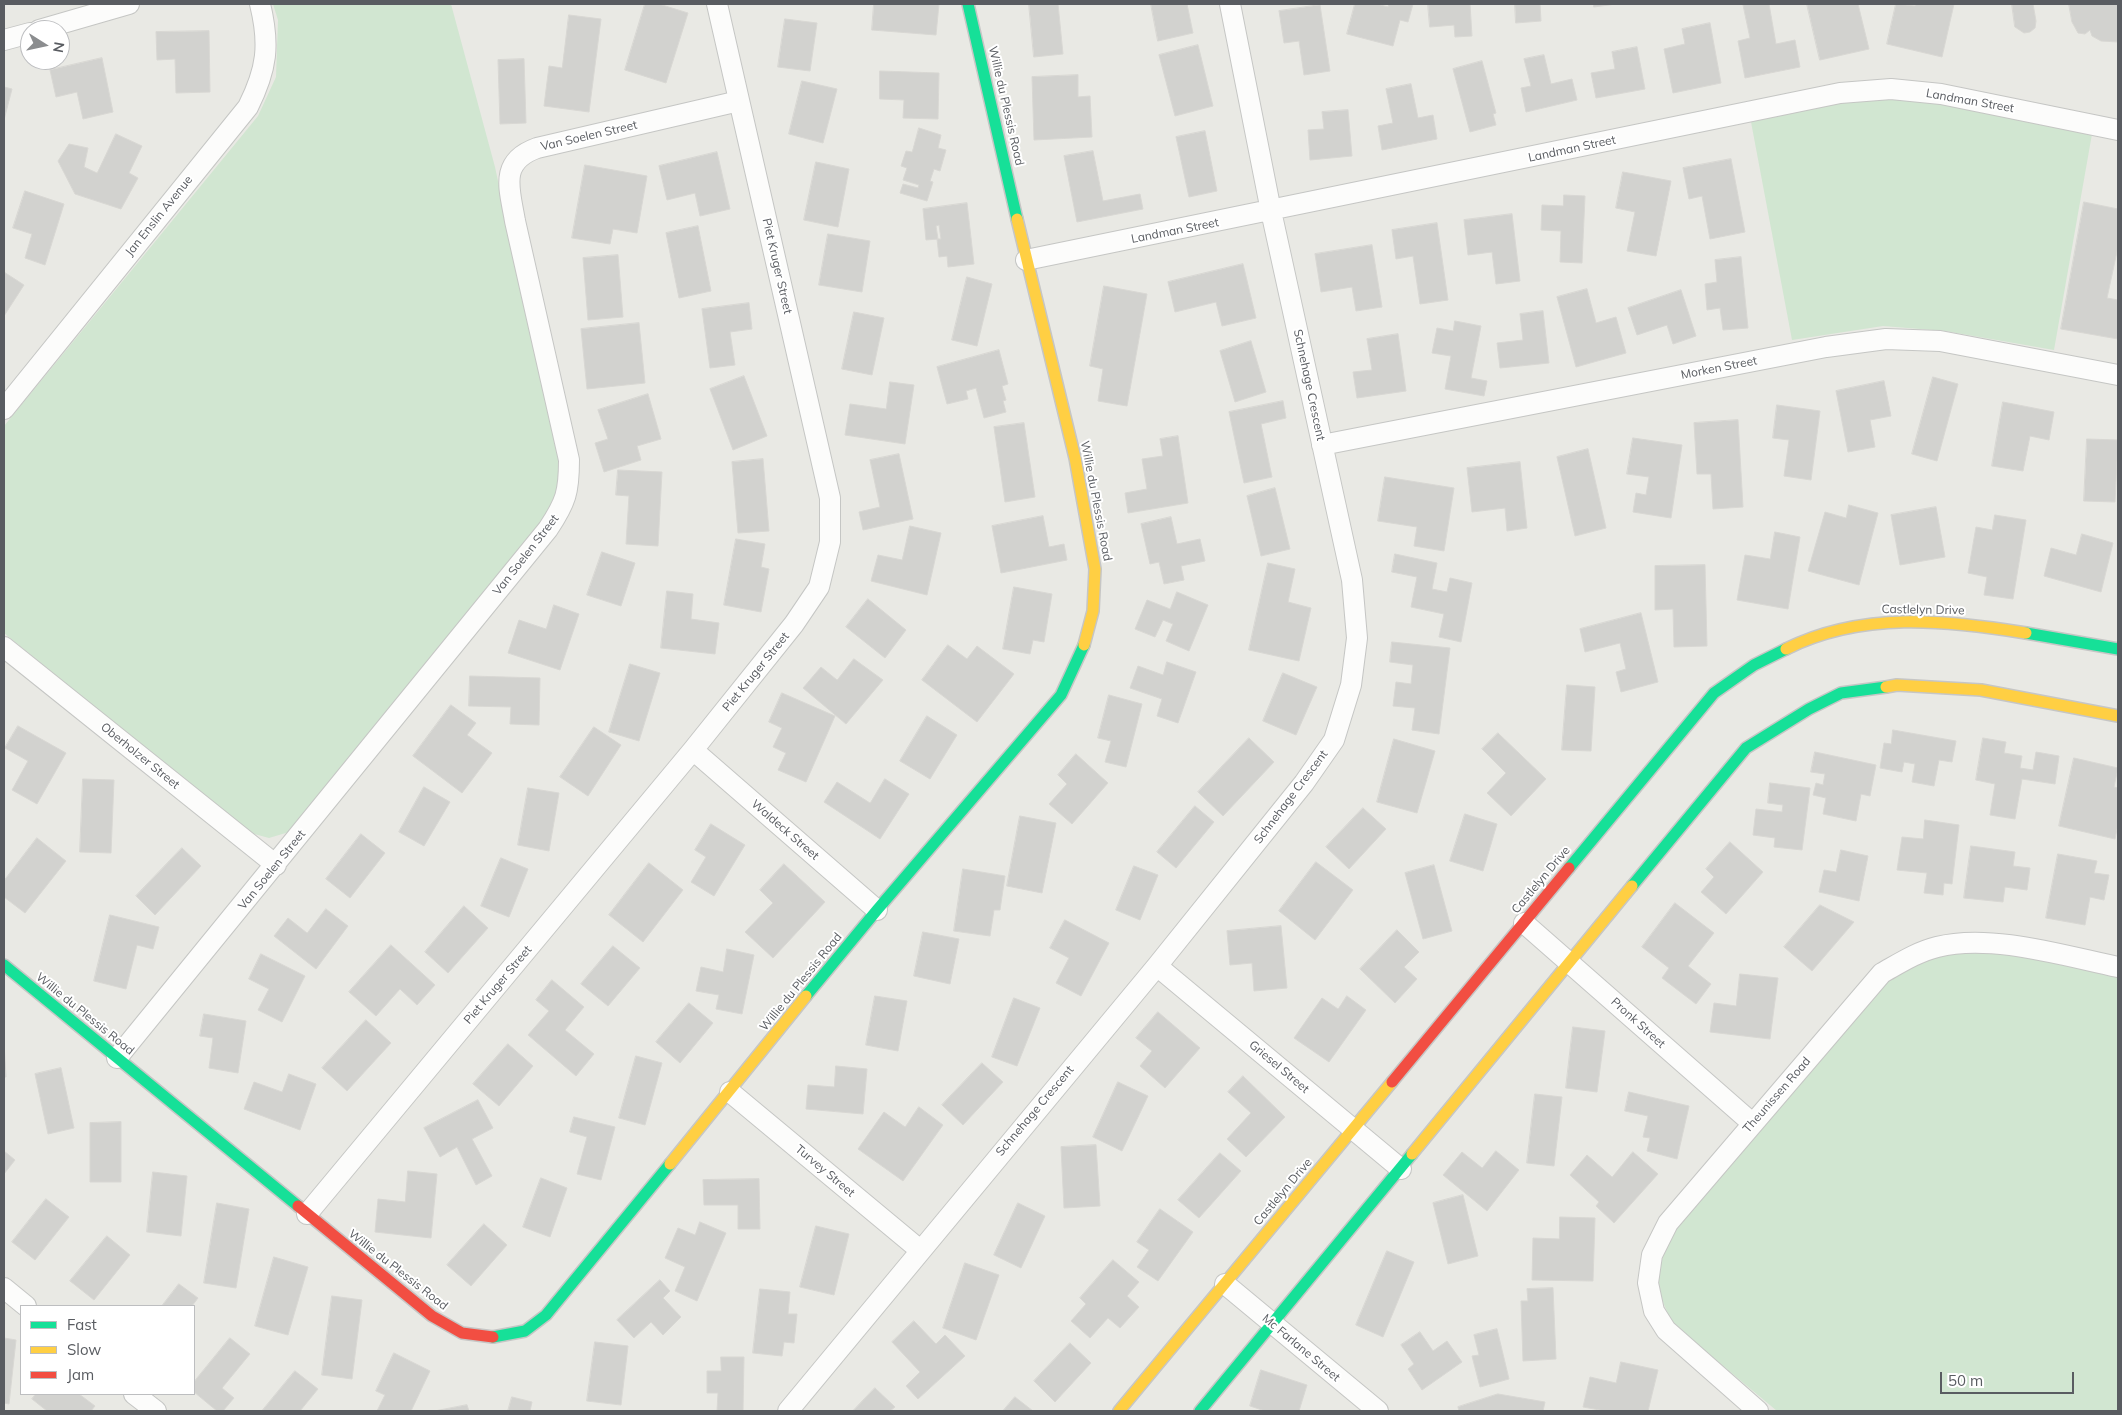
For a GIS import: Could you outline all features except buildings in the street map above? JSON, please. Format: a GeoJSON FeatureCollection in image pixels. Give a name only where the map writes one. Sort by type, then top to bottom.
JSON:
{"type":"FeatureCollection","features":[{"type":"Feature","properties":{"kind":"street"},"geometry":{"type":"LineString","coordinates":[[70,21],[129,4]]}},
{"type":"Feature","properties":{"kind":"street","name":"Jan Enslin Avenue"},"geometry":{"type":"LineString","coordinates":[[4,409],[248,107],[264,69],[266,45],[260,4]]}},
{"type":"Feature","properties":{"kind":"street","name":"Piet Kruger Street"},"geometry":{"type":"LineString","coordinates":[[307,1214],[694,750],[794,624],[819,587],[830,542],[830,498],[717,4]]}},
{"type":"Feature","properties":{"kind":"street","name":"Willie du Plessis Road"},"geometry":{"type":"LineString","coordinates":[[4,965],[432,1316],[462,1333],[496,1338],[525,1331],[546,1315],[877,910],[1061,695],[1082,652],[1092,610],[1095,568],[1076,468],[1026,260],[968,4]]}},
{"type":"Feature","properties":{"kind":"street","name":"Schnehage Crescent"},"geometry":{"type":"LineString","coordinates":[[788,1411],[1156,966],[1304,783],[1334,740],[1346,703],[1351,685],[1357,638],[1352,580],[1271,211],[1230,4]]}},
{"type":"Feature","properties":{"kind":"street"},"geometry":{"type":"LineString","coordinates":[[4,40],[20,36]]}},
{"type":"Feature","properties":{"kind":"street","name":"Landman Street"},"geometry":{"type":"LineString","coordinates":[[1026,260],[1840,93],[1892,89],[1941,94],[2118,130]]}},
{"type":"Feature","properties":{"kind":"street","name":"Van Soelen Street"},"geometry":{"type":"LineString","coordinates":[[117,1058],[548,529],[564,505],[569,483],[569,460],[515,221],[509,186],[512,165],[526,152],[537,148],[739,101]]}},
{"type":"Feature","properties":{"kind":"street","name":"Morken Street"},"geometry":{"type":"LineString","coordinates":[[1322,446],[1826,347],[1886,339],[1940,341],[2118,375]]}},
{"type":"Feature","properties":{"kind":"street","name":"Castlelyn Drive"},"geometry":{"type":"LineString","coordinates":[[1120,1411],[1714,693],[1754,665],[1792,646],[1842,628],[1886,621],[1977,625],[2118,649]]}},
{"type":"Feature","properties":{"kind":"street","name":"Oberholzer Street"},"geometry":{"type":"LineString","coordinates":[[4,647],[276,865]]}},
{"type":"Feature","properties":{"kind":"street"},"geometry":{"type":"LineString","coordinates":[[1200,1411],[1746,748],[1809,709],[1841,693],[1897,686],[1982,690],[2118,715]]}},
{"type":"Feature","properties":{"kind":"street","name":"Waldeck Street"},"geometry":{"type":"LineString","coordinates":[[694,750],[877,910]]}},
{"type":"Feature","properties":{"kind":"street","name":"Pronk Street"},"geometry":{"type":"LineString","coordinates":[[1524,923],[1752,1124]]}},
{"type":"Feature","properties":{"kind":"street","name":"Theunissen Road"},"geometry":{"type":"LineString","coordinates":[[1758,1411],[1666,1330],[1654,1311],[1648,1283],[1652,1255],[1668,1223],[1882,973],[1912,956],[1936,947],[1955,943],[2011,946],[2118,967]]}},
{"type":"Feature","properties":{"kind":"street","name":"Griesel Street"},"geometry":{"type":"LineString","coordinates":[[1156,966],[1401,1168]]}},
{"type":"Feature","properties":{"kind":"street","name":"Turvey Street"},"geometry":{"type":"LineString","coordinates":[[730,1092],[920,1250]]}},
{"type":"Feature","properties":{"kind":"street","name":"Mc Farlane Street"},"geometry":{"type":"LineString","coordinates":[[1225,1284],[1378,1411]]}},
{"type":"Feature","properties":{"kind":"street"},"geometry":{"type":"LineString","coordinates":[[4,1288],[25,1305]]}},
{"type":"Feature","properties":{"kind":"street"},"geometry":{"type":"LineString","coordinates":[[135,1395],[156,1411]]}},
{"type":"Feature","properties":{"kind":"green space"},"geometry":{"type":"Polygon","coordinates":[[[273,4],[451,4],[495,167],[559,463],[559,482],[554,503],[540,525],[289,832],[269,838],[247,832],[4,633],[4,426],[258,116],[276,77],[278,20],[273,4]]]}},
{"type":"Feature","properties":{"kind":"green space"},"geometry":{"type":"Polygon","coordinates":[[[1891,98],[1941,102],[2092,134],[2054,350],[1945,331],[1883,326],[1792,340],[1751,122],[1843,102],[1891,98]]]}},
{"type":"Feature","properties":{"kind":"green space"},"geometry":{"type":"Polygon","coordinates":[[[1964,947],[2118,973],[2118,1411],[1777,1411],[1674,1325],[1662,1299],[1660,1288],[1660,1267],[1663,1256],[1674,1230],[1888,974],[1964,947]]]}},
{"type":"Feature","properties":{"kind":"traffic: fast"},"geometry":{"type":"LineString","coordinates":[[968,4],[1017,219]]}},
{"type":"Feature","properties":{"kind":"traffic: fast"},"geometry":{"type":"LineString","coordinates":[[2026,633],[2118,649]]}},
{"type":"Feature","properties":{"kind":"traffic: fast"},"geometry":{"type":"LineString","coordinates":[[806,996],[1061,695],[1084,645]]}},
{"type":"Feature","properties":{"kind":"traffic: fast"},"geometry":{"type":"LineString","coordinates":[[1569,868],[1714,693],[1754,665],[1786,649]]}},
{"type":"Feature","properties":{"kind":"traffic: fast"},"geometry":{"type":"LineString","coordinates":[[1632,886],[1746,748],[1809,709],[1841,693],[1886,687]]}},
{"type":"Feature","properties":{"kind":"traffic: fast"},"geometry":{"type":"LineString","coordinates":[[4,965],[298,1206]]}},
{"type":"Feature","properties":{"kind":"traffic: fast"},"geometry":{"type":"LineString","coordinates":[[1200,1411],[1412,1154]]}},
{"type":"Feature","properties":{"kind":"traffic: fast"},"geometry":{"type":"LineString","coordinates":[[493,1337],[525,1331],[546,1315],[670,1164]]}},
{"type":"Feature","properties":{"kind":"traffic: slow"},"geometry":{"type":"LineString","coordinates":[[1017,219],[1075,458],[1095,569],[1093,611],[1084,645]]}},
{"type":"Feature","properties":{"kind":"traffic: slow"},"geometry":{"type":"LineString","coordinates":[[1786,649],[1815,637],[1844,629],[1874,624],[1935,622],[2026,633]]}},
{"type":"Feature","properties":{"kind":"traffic: slow"},"geometry":{"type":"LineString","coordinates":[[1886,687],[1897,685],[1981,690],[2118,716]]}},
{"type":"Feature","properties":{"kind":"traffic: slow"},"geometry":{"type":"LineString","coordinates":[[1412,1154],[1632,886]]}},
{"type":"Feature","properties":{"kind":"traffic: slow"},"geometry":{"type":"LineString","coordinates":[[670,1164],[806,996]]}},
{"type":"Feature","properties":{"kind":"traffic: slow"},"geometry":{"type":"LineString","coordinates":[[1119,1411],[1392,1082]]}},
{"type":"Feature","properties":{"kind":"traffic: jam"},"geometry":{"type":"LineString","coordinates":[[1392,1082],[1569,868]]}},
{"type":"Feature","properties":{"kind":"traffic: jam"},"geometry":{"type":"LineString","coordinates":[[298,1206],[432,1316],[462,1333],[493,1337]]}}]}
